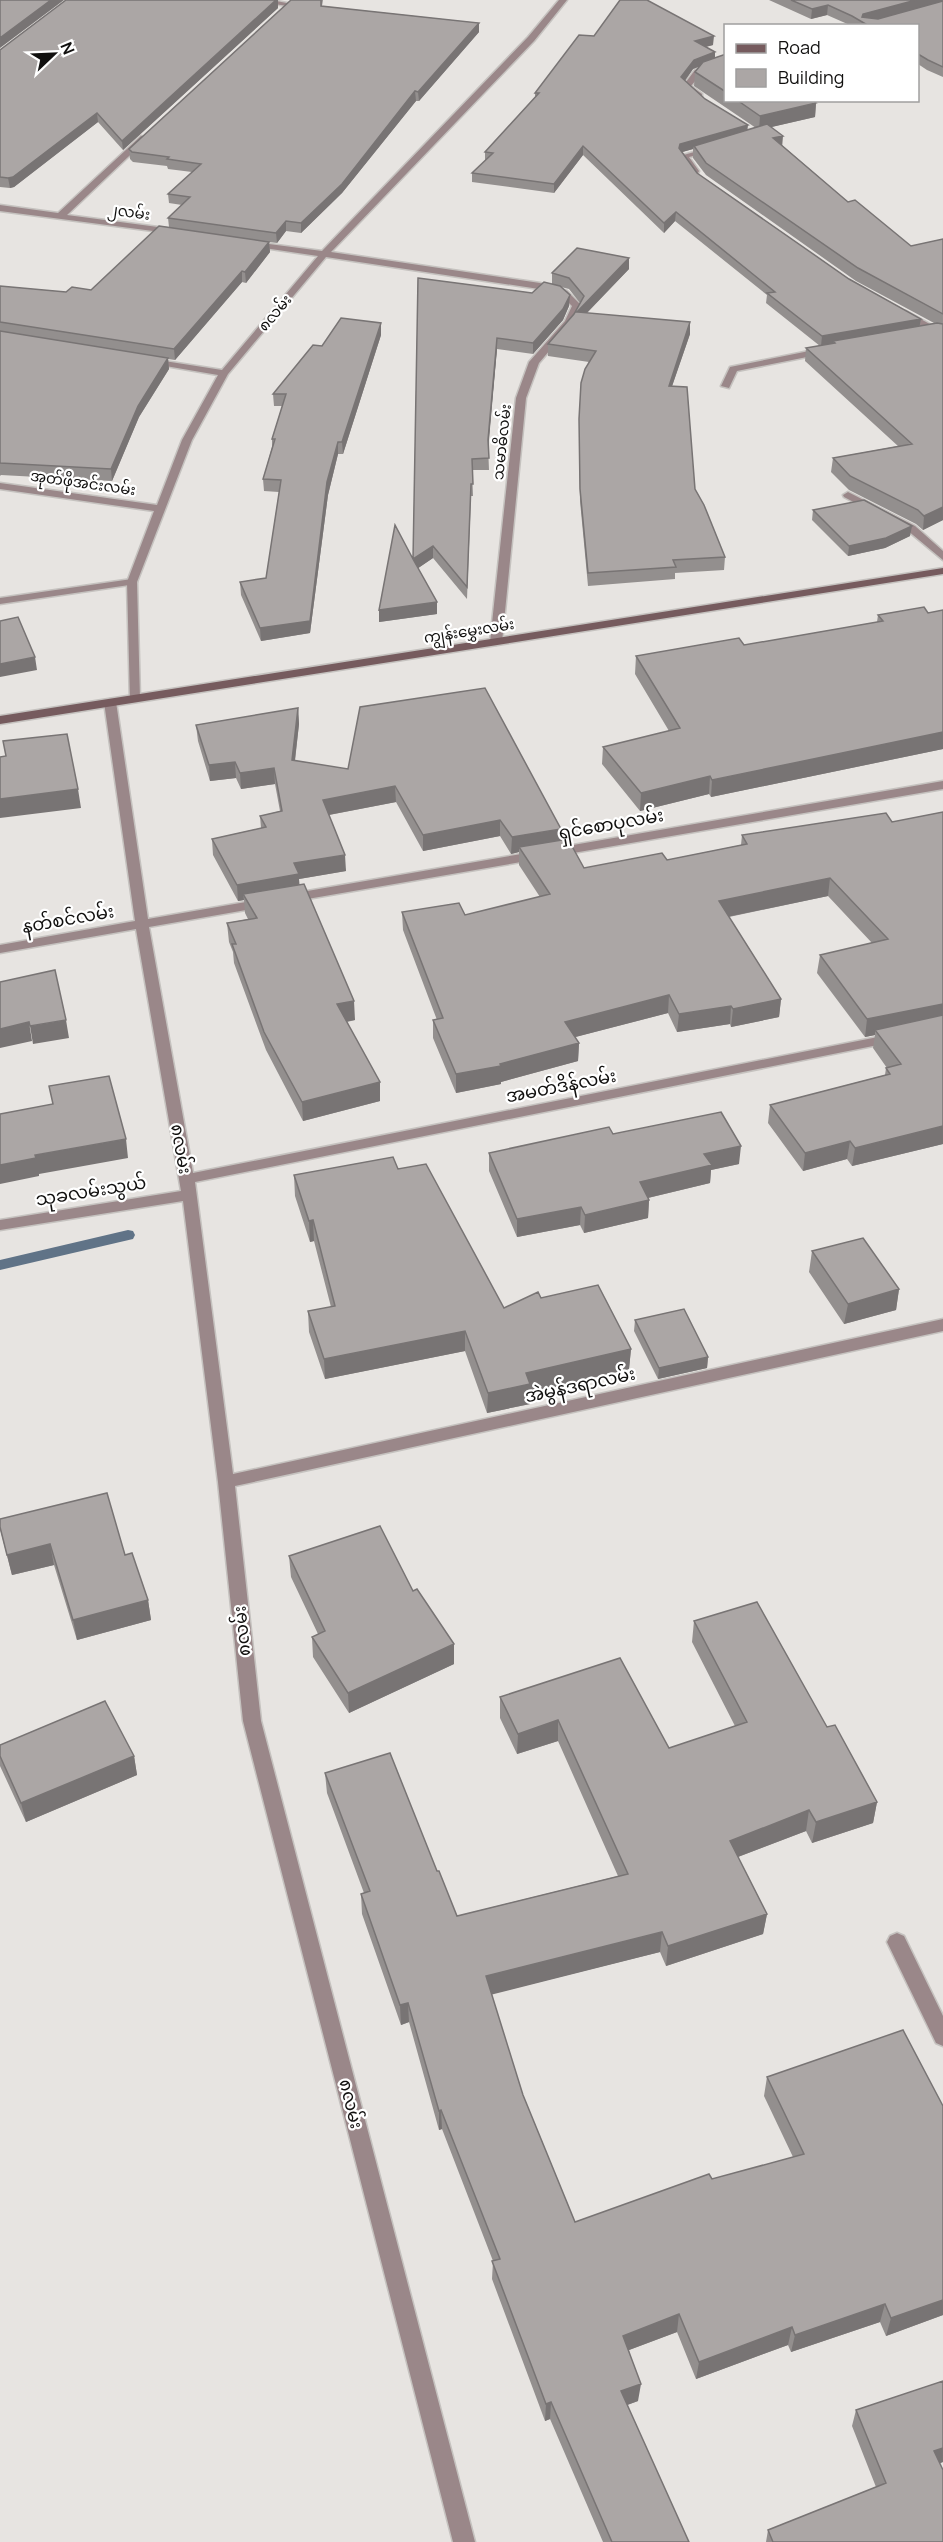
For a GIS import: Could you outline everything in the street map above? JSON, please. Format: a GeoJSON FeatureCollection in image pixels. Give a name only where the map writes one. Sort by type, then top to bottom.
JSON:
{"type":"FeatureCollection","features":[{"type":"Feature","properties":{"kind":"street"},"geometry":{"type":"LineString","coordinates":[[249,0],[291,2]]}},
{"type":"Feature","properties":{"kind":"street","name":"၈လမ်း"},"geometry":{"type":"LineString","coordinates":[[134,699],[132,582],[187,440],[224,373],[325,253],[531,39],[563,0]]}},
{"type":"Feature","properties":{"kind":"street"},"geometry":{"type":"LineString","coordinates":[[279,12],[291,2]]}},
{"type":"Feature","properties":{"kind":"street"},"geometry":{"type":"LineString","coordinates":[[709,104],[687,86],[698,72],[724,63]]}},
{"type":"Feature","properties":{"kind":"street"},"geometry":{"type":"LineString","coordinates":[[60,216],[148,135]]}},
{"type":"Feature","properties":{"kind":"street"},"geometry":{"type":"LineString","coordinates":[[701,179],[684,156],[726,145]]}},
{"type":"Feature","properties":{"kind":"street","name":"၂လမ်း"},"geometry":{"type":"LineString","coordinates":[[0,208],[187,234]]}},
{"type":"Feature","properties":{"kind":"street"},"geometry":{"type":"LineString","coordinates":[[245,242],[325,253]]}},
{"type":"Feature","properties":{"kind":"street","name":"သမာဓိလမ်း"},"geometry":{"type":"LineString","coordinates":[[325,253],[540,286],[564,292],[577,306],[569,322],[534,362],[521,398],[496,642]]}},
{"type":"Feature","properties":{"kind":"street"},"geometry":{"type":"LineString","coordinates":[[893,308],[939,331]]}},
{"type":"Feature","properties":{"kind":"street"},"geometry":{"type":"LineString","coordinates":[[924,333],[939,331]]}},
{"type":"Feature","properties":{"kind":"street"},"geometry":{"type":"LineString","coordinates":[[726,386],[733,369],[831,350]]}},
{"type":"Feature","properties":{"kind":"street"},"geometry":{"type":"LineString","coordinates":[[142,359],[224,373]]}},
{"type":"Feature","properties":{"kind":"street","name":"အုတ်ဖိုအင်းလမ်း"},"geometry":{"type":"LineString","coordinates":[[0,486],[161,509]]}},
{"type":"Feature","properties":{"kind":"street"},"geometry":{"type":"LineString","coordinates":[[848,495],[911,528],[943,557]]}},
{"type":"Feature","properties":{"kind":"street","name":"ကျွန်းမွှေးလမ်း"},"geometry":{"type":"LineString","coordinates":[[0,720],[943,571]]}},
{"type":"Feature","properties":{"kind":"street"},"geometry":{"type":"LineString","coordinates":[[0,601],[132,582]]}},
{"type":"Feature","properties":{"kind":"street","name":"၈လမ်း"},"geometry":{"type":"LineString","coordinates":[[110,702],[142,924],[188,1187],[226,1482],[252,1721],[464,2542]]}},
{"type":"Feature","properties":{"kind":"street","name":"ရှင်စောပုလမ်း"},"geometry":{"type":"LineString","coordinates":[[142,924],[943,785]]}},
{"type":"Feature","properties":{"kind":"street","name":"နတ်စင်လမ်း"},"geometry":{"type":"LineString","coordinates":[[0,949],[142,924]]}},
{"type":"Feature","properties":{"kind":"street","name":"အမတ်ဒိန်လမ်း"},"geometry":{"type":"LineString","coordinates":[[188,1187],[908,1035]]}},
{"type":"Feature","properties":{"kind":"street","name":"သုခလမ်းသွယ်"},"geometry":{"type":"LineString","coordinates":[[0,1225],[188,1187]]}},
{"type":"Feature","properties":{"kind":"street","name":"အဲမွန်ဒရာလမ်း"},"geometry":{"type":"LineString","coordinates":[[226,1482],[943,1325]]}},
{"type":"Feature","properties":{"kind":"street"},"geometry":{"type":"LineString","coordinates":[[897,1942],[943,2037]]}},
{"type":"Feature","properties":{"kind":"building"},"geometry":{"type":"Polygon","coordinates":[[[0,0],[51,0],[0,38],[0,0]]]}},
{"type":"Feature","properties":{"kind":"building"},"geometry":{"type":"Polygon","coordinates":[[[66,0],[276,0],[122,141],[97,113],[13,177],[0,177],[0,50],[66,0]]]}},
{"type":"Feature","properties":{"kind":"building"},"geometry":{"type":"Polygon","coordinates":[[[291,0],[321,0],[321,6],[479,23],[418,92],[415,91],[342,184],[301,223],[286,221],[276,233],[168,218],[190,197],[168,194],[201,164],[132,152],[129,149],[291,0]]]}},
{"type":"Feature","properties":{"kind":"building"},"geometry":{"type":"Polygon","coordinates":[[[620,0],[647,0],[714,36],[695,41],[715,52],[694,60],[681,77],[705,99],[748,125],[680,144],[679,148],[697,173],[849,279],[921,319],[822,336],[767,293],[775,292],[676,212],[664,223],[583,146],[554,184],[472,173],[493,153],[485,152],[539,93],[535,93],[579,35],[594,36],[620,0]]]}},
{"type":"Feature","properties":{"kind":"building"},"geometry":{"type":"Polygon","coordinates":[[[791,0],[916,0],[863,14],[862,17],[878,19],[943,1],[943,67],[919,55],[919,24],[866,24],[828,5],[812,9],[791,0]]]}},
{"type":"Feature","properties":{"kind":"building"},"geometry":{"type":"Polygon","coordinates":[[[724,55],[724,91],[695,72],[703,62],[724,55]]]}},
{"type":"Feature","properties":{"kind":"building"},"geometry":{"type":"Polygon","coordinates":[[[740,102],[816,103],[760,116],[740,102]]]}},
{"type":"Feature","properties":{"kind":"building"},"geometry":{"type":"Polygon","coordinates":[[[767,124],[783,136],[773,138],[848,202],[855,200],[911,246],[943,239],[943,314],[858,268],[706,163],[694,146],[767,124]]]}},
{"type":"Feature","properties":{"kind":"building"},"geometry":{"type":"Polygon","coordinates":[[[159,226],[269,242],[245,272],[242,271],[174,349],[0,322],[0,286],[66,292],[72,287],[91,290],[159,226]]]}},
{"type":"Feature","properties":{"kind":"building"},"geometry":{"type":"Polygon","coordinates":[[[577,248],[629,258],[577,312],[690,322],[669,386],[687,387],[695,489],[725,557],[673,560],[676,567],[588,573],[580,489],[579,419],[581,383],[585,369],[596,351],[548,344],[574,314],[584,296],[569,278],[552,273],[577,248]]]}},
{"type":"Feature","properties":{"kind":"building"},"geometry":{"type":"Polygon","coordinates":[[[418,278],[532,293],[544,282],[560,286],[570,295],[563,309],[533,343],[497,338],[488,440],[489,458],[472,459],[473,484],[471,484],[467,587],[433,546],[413,559],[418,278]]]}},
{"type":"Feature","properties":{"kind":"building"},"geometry":{"type":"Polygon","coordinates":[[[341,318],[381,323],[342,442],[338,442],[327,482],[310,621],[260,628],[240,582],[266,578],[281,480],[263,479],[286,394],[273,394],[313,345],[322,346],[341,318]]]}},
{"type":"Feature","properties":{"kind":"building"},"geometry":{"type":"Polygon","coordinates":[[[937,323],[943,324],[943,507],[924,516],[918,510],[850,476],[833,458],[912,444],[806,348],[835,343],[833,341],[937,323]]]}},
{"type":"Feature","properties":{"kind":"building"},"geometry":{"type":"Polygon","coordinates":[[[0,331],[168,358],[138,406],[111,469],[0,463],[0,331]]]}},
{"type":"Feature","properties":{"kind":"building"},"geometry":{"type":"Polygon","coordinates":[[[864,500],[912,526],[886,538],[849,546],[813,510],[864,500]]]}},
{"type":"Feature","properties":{"kind":"building"},"geometry":{"type":"Polygon","coordinates":[[[395,525],[437,602],[379,610],[395,525]]]}},
{"type":"Feature","properties":{"kind":"building"},"geometry":{"type":"Polygon","coordinates":[[[924,607],[928,613],[943,610],[943,732],[712,780],[710,776],[641,793],[603,747],[680,728],[636,656],[739,638],[744,645],[883,621],[878,615],[924,607]]]}},
{"type":"Feature","properties":{"kind":"building"},"geometry":{"type":"Polygon","coordinates":[[[18,617],[35,657],[0,664],[0,621],[18,617]]]}},
{"type":"Feature","properties":{"kind":"building"},"geometry":{"type":"Polygon","coordinates":[[[485,688],[561,829],[512,837],[500,820],[423,835],[395,786],[323,800],[345,855],[294,863],[299,874],[237,885],[212,839],[266,827],[260,816],[282,811],[274,768],[240,773],[235,762],[209,765],[196,725],[298,708],[292,760],[348,769],[360,707],[485,688]]]}},
{"type":"Feature","properties":{"kind":"building"},"geometry":{"type":"Polygon","coordinates":[[[67,734],[78,789],[0,799],[0,757],[6,756],[3,741],[67,734]]]}},
{"type":"Feature","properties":{"kind":"building"},"geometry":{"type":"Polygon","coordinates":[[[943,812],[943,1004],[867,1019],[820,955],[888,939],[830,878],[719,901],[781,999],[733,1009],[731,1006],[679,1014],[669,995],[565,1022],[579,1043],[500,1064],[501,1066],[456,1074],[433,1020],[443,1018],[402,912],[459,903],[465,915],[550,894],[519,847],[568,839],[584,868],[662,853],[667,860],[747,844],[742,835],[886,813],[892,822],[943,812]]]}},
{"type":"Feature","properties":{"kind":"building"},"geometry":{"type":"Polygon","coordinates":[[[304,884],[354,1001],[337,1004],[380,1082],[302,1102],[264,1032],[232,944],[236,944],[227,923],[257,918],[243,894],[304,884]]]}},
{"type":"Feature","properties":{"kind":"building"},"geometry":{"type":"Polygon","coordinates":[[[55,970],[66,1020],[30,1026],[29,1022],[0,1029],[0,982],[55,970]]]}},
{"type":"Feature","properties":{"kind":"building"},"geometry":{"type":"Polygon","coordinates":[[[943,1015],[943,1126],[855,1148],[850,1141],[805,1153],[770,1105],[890,1074],[886,1068],[901,1064],[875,1030],[943,1015]]]}},
{"type":"Feature","properties":{"kind":"building"},"geometry":{"type":"Polygon","coordinates":[[[109,1076],[126,1139],[35,1155],[36,1158],[0,1165],[0,1114],[53,1104],[49,1086],[109,1076]]]}},
{"type":"Feature","properties":{"kind":"building"},"geometry":{"type":"Polygon","coordinates":[[[721,1112],[741,1146],[704,1154],[712,1165],[640,1182],[649,1200],[585,1215],[581,1207],[517,1219],[489,1153],[609,1127],[613,1134],[721,1112]]]}},
{"type":"Feature","properties":{"kind":"building"},"geometry":{"type":"Polygon","coordinates":[[[393,1157],[398,1169],[426,1164],[504,1308],[538,1292],[541,1298],[598,1285],[631,1349],[526,1373],[530,1384],[488,1393],[465,1331],[324,1359],[308,1311],[335,1306],[313,1220],[309,1221],[294,1175],[393,1157]]]}},
{"type":"Feature","properties":{"kind":"building"},"geometry":{"type":"Polygon","coordinates":[[[863,1238],[899,1289],[848,1304],[812,1251],[863,1238]]]}},
{"type":"Feature","properties":{"kind":"building"},"geometry":{"type":"Polygon","coordinates":[[[684,1309],[708,1357],[659,1368],[635,1320],[684,1309]]]}},
{"type":"Feature","properties":{"kind":"building"},"geometry":{"type":"Polygon","coordinates":[[[107,1493],[125,1555],[132,1553],[148,1600],[73,1620],[50,1544],[7,1555],[0,1519],[107,1493]]]}},
{"type":"Feature","properties":{"kind":"building"},"geometry":{"type":"Polygon","coordinates":[[[380,1526],[413,1591],[417,1589],[454,1644],[348,1693],[312,1637],[325,1631],[289,1556],[380,1526]]]}},
{"type":"Feature","properties":{"kind":"building"},"geometry":{"type":"Polygon","coordinates":[[[757,1602],[827,1727],[835,1725],[877,1802],[816,1822],[809,1810],[730,1841],[767,1914],[668,1946],[662,1932],[486,1976],[523,2095],[575,2222],[709,2174],[712,2179],[804,2154],[767,2077],[903,2030],[943,2106],[943,2300],[891,2318],[885,2304],[795,2335],[792,2327],[699,2362],[679,2314],[623,2336],[641,2384],[621,2391],[689,2542],[612,2542],[551,2402],[546,2404],[492,2261],[500,2259],[441,2110],[439,2111],[408,2003],[400,2005],[361,1894],[370,1891],[325,1773],[390,1753],[457,1916],[628,1874],[558,1720],[518,1734],[500,1697],[620,1658],[669,1748],[747,1722],[694,1621],[757,1602]]]}},
{"type":"Feature","properties":{"kind":"building"},"geometry":{"type":"Polygon","coordinates":[[[105,1701],[134,1756],[21,1803],[0,1756],[0,1745],[105,1701]]]}},
{"type":"Feature","properties":{"kind":"building"},"geometry":{"type":"Polygon","coordinates":[[[943,2381],[943,2448],[934,2451],[943,2470],[943,2542],[773,2542],[768,2530],[886,2483],[856,2410],[943,2381]]]}},
{"type":"Feature","properties":{"kind":"waterway"},"geometry":{"type":"LineString","coordinates":[[0,1265],[128,1235]]}}]}
